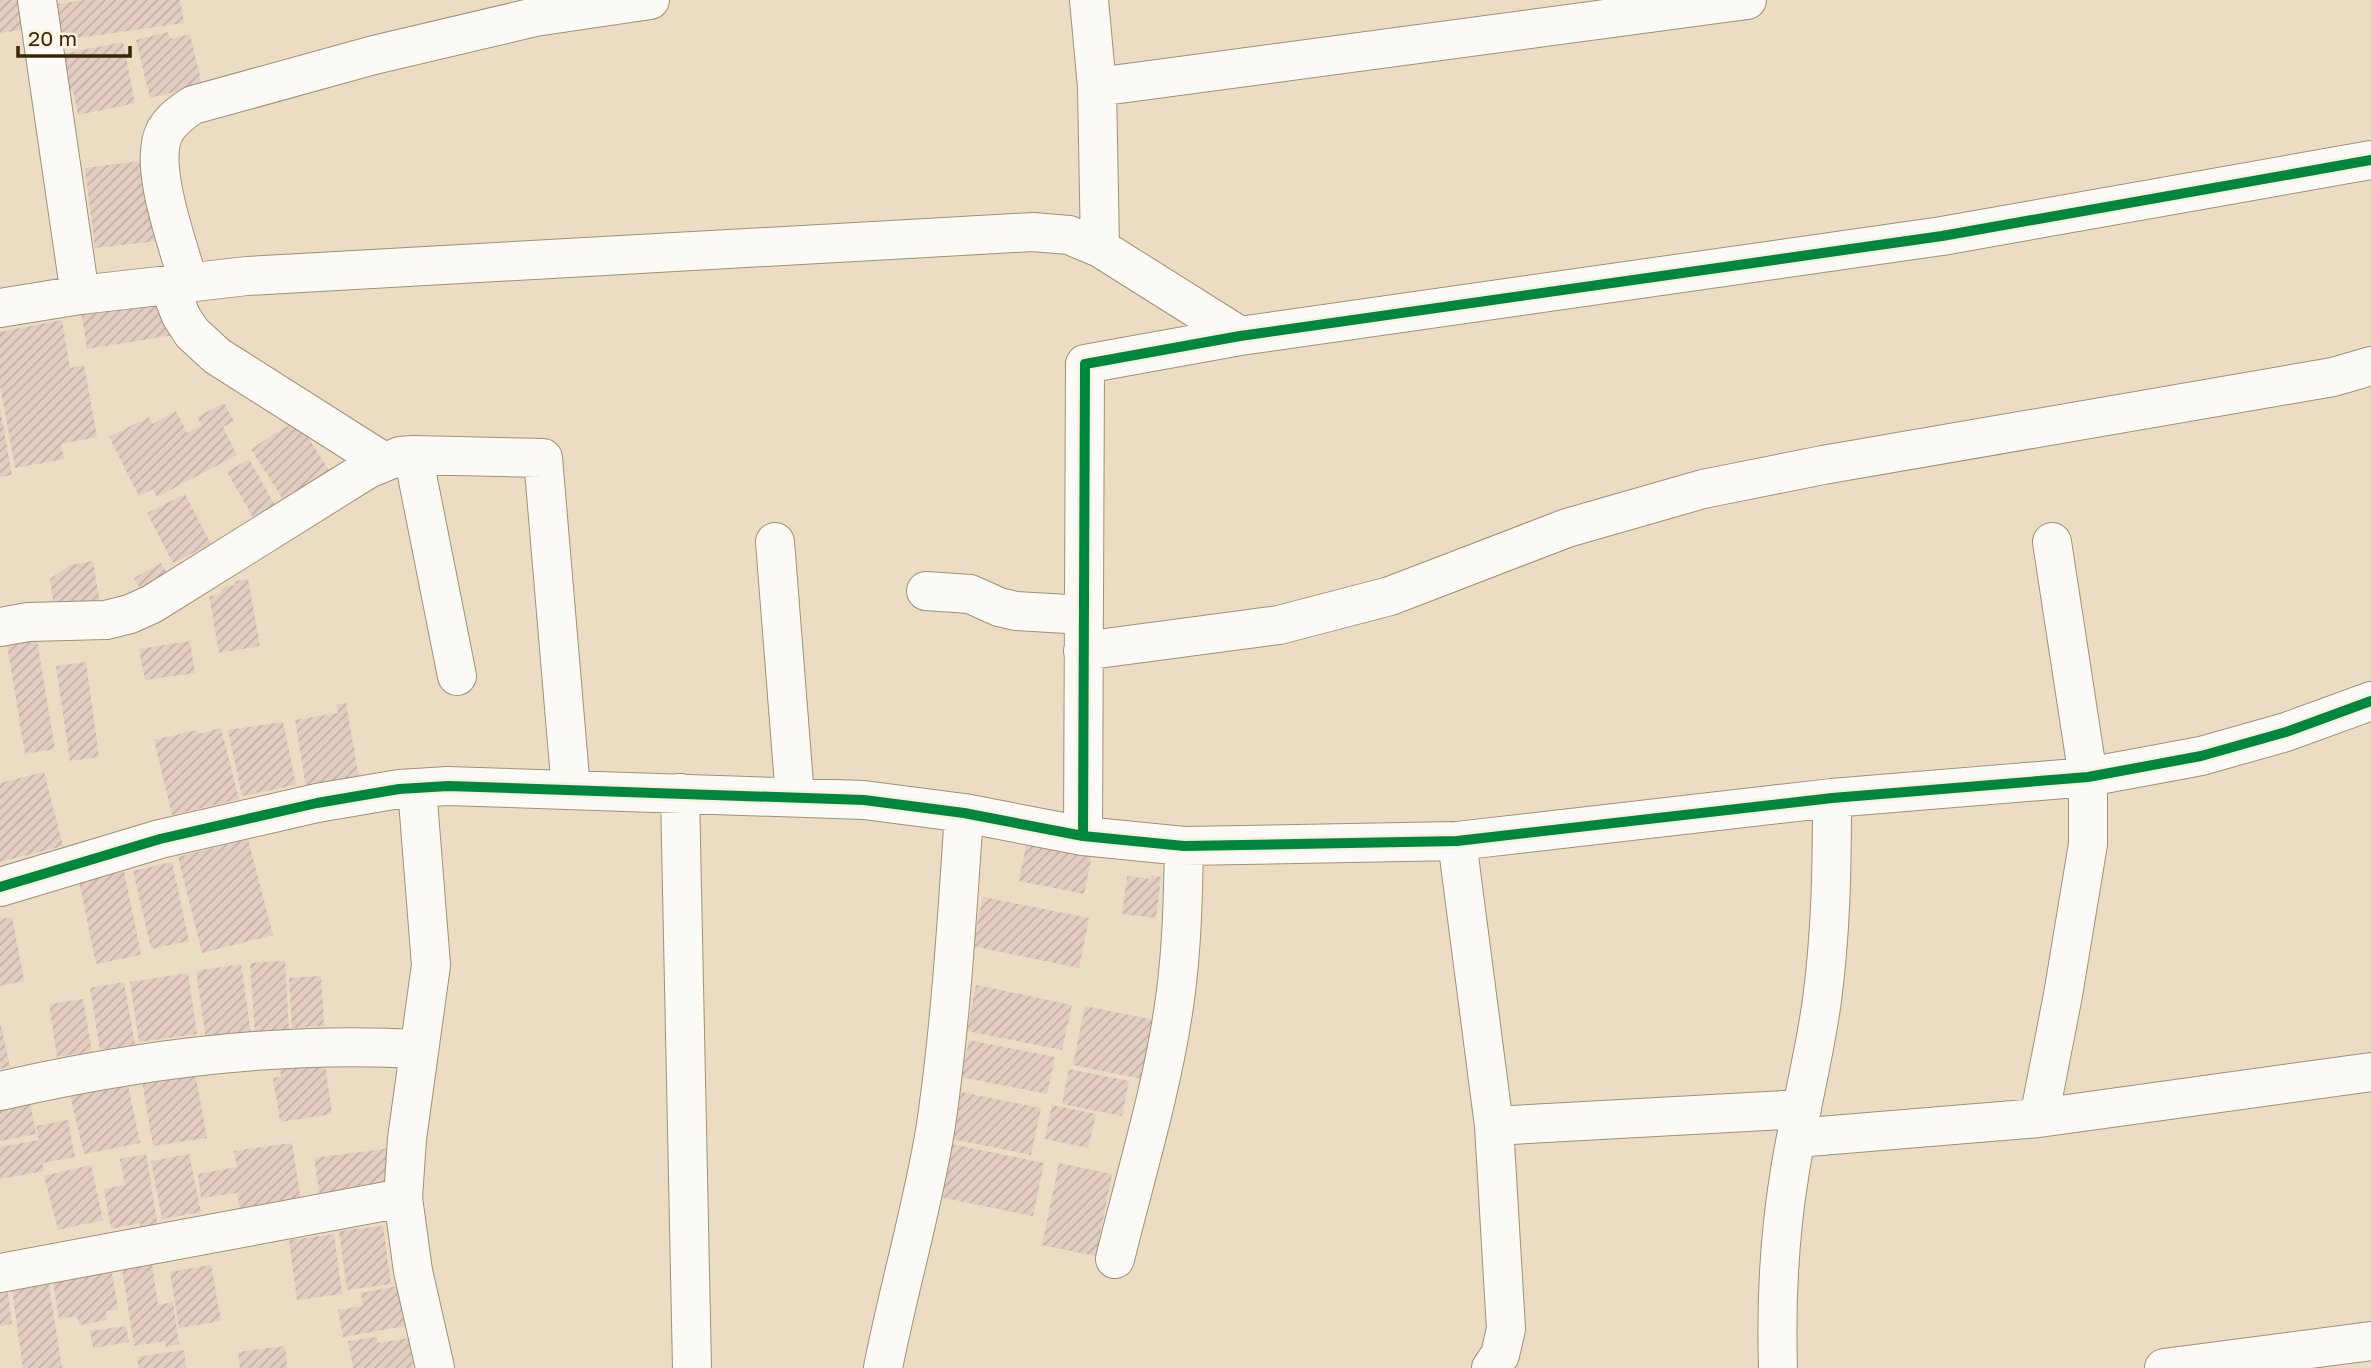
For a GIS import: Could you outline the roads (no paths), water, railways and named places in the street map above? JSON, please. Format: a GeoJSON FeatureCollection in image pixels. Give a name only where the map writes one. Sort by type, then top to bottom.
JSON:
{"type":"FeatureCollection","features":[{"type":"Feature","properties":{"kind":"street"},"geometry":{"type":"LineString","coordinates":[[37,0],[80,295]]}},
{"type":"Feature","properties":{"kind":"street"},"geometry":{"type":"LineString","coordinates":[[457,676],[398,458],[217,356],[192,333],[181,316],[179,285],[158,157],[164,132],[175,117],[193,105],[373,55],[536,18],[650,0]]}},
{"type":"Feature","properties":{"kind":"street"},"geometry":{"type":"LineString","coordinates":[[1089,0],[1097,87],[1100,248]]}},
{"type":"Feature","properties":{"kind":"street"},"geometry":{"type":"LineString","coordinates":[[1097,87],[1521,15],[1747,0]]}},
{"type":"Feature","properties":{"kind":"street"},"geometry":{"type":"LineString","coordinates":[[1083,836],[1085,364],[1240,336],[1942,236],[2371,160]]}},
{"type":"Feature","properties":{"kind":"street"},"geometry":{"type":"LineString","coordinates":[[0,308],[80,295],[247,276],[1033,232],[1069,235],[1100,248],[1240,336]]}},
{"type":"Feature","properties":{"kind":"street"},"geometry":{"type":"LineString","coordinates":[[926,591],[970,594],[999,607],[1083,633],[1279,625],[1378,600],[1567,528],[1703,488],[2333,377],[2371,366]]}},
{"type":"Feature","properties":{"kind":"street"},"geometry":{"type":"LineString","coordinates":[[0,627],[28,622],[90,622],[130,614],[152,604],[368,469],[398,458],[543,458],[571,790]]}},
{"type":"Feature","properties":{"kind":"street"},"geometry":{"type":"LineString","coordinates":[[775,542],[795,797]]}},
{"type":"Feature","properties":{"kind":"street"},"geometry":{"type":"LineString","coordinates":[[2039,1118],[2080,901],[2088,844],[2088,777],[2052,542]]}},
{"type":"Feature","properties":{"kind":"street"},"geometry":{"type":"LineString","coordinates":[[0,887],[160,839],[317,803],[399,789],[448,786],[864,800],[964,813],[1083,836],[1184,846],[1457,841],[1832,798],[2088,777],[2201,756],[2286,732],[2371,701]]}},
{"type":"Feature","properties":{"kind":"street"},"geometry":{"type":"LineString","coordinates":[[418,788],[430,965],[426,1012],[418,1049],[407,1139],[403,1198],[413,1271],[435,1368]]}},
{"type":"Feature","properties":{"kind":"street"},"geometry":{"type":"LineString","coordinates":[[680,793],[692,1368]]}},
{"type":"Feature","properties":{"kind":"street"},"geometry":{"type":"LineString","coordinates":[[1778,1368],[1780,1249],[1788,1179],[1815,1041],[1828,945],[1832,798]]}},
{"type":"Feature","properties":{"kind":"street"},"geometry":{"type":"LineString","coordinates":[[883,1368],[914,1238],[936,1125],[951,999],[964,813]]}},
{"type":"Feature","properties":{"kind":"street"},"geometry":{"type":"LineString","coordinates":[[1457,841],[1494,1126],[1506,1329],[1500,1355],[1490,1368]]}},
{"type":"Feature","properties":{"kind":"street"},"geometry":{"type":"LineString","coordinates":[[1115,1259],[1158,1083],[1175,1000],[1183,918],[1184,846]]}},
{"type":"Feature","properties":{"kind":"street"},"geometry":{"type":"LineString","coordinates":[[0,1091],[41,1081],[175,1060],[272,1049],[360,1045],[418,1049]]}},
{"type":"Feature","properties":{"kind":"street"},"geometry":{"type":"LineString","coordinates":[[1494,1126],[1799,1124],[2039,1118],[2371,1073]]}},
{"type":"Feature","properties":{"kind":"street"},"geometry":{"type":"LineString","coordinates":[[0,1273],[403,1198]]}},
{"type":"Feature","properties":{"kind":"street"},"geometry":{"type":"LineString","coordinates":[[2173,1367],[2371,1341]]}}]}
